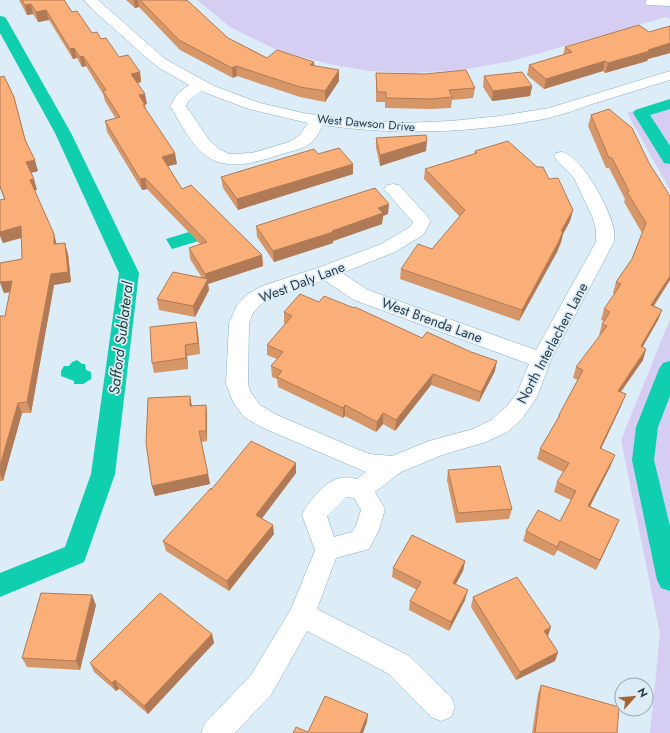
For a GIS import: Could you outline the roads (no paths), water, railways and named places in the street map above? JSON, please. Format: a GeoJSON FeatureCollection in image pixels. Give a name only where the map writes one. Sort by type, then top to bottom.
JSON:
{"type":"FeatureCollection","features":[{"type":"Feature","properties":{"kind":"street","name":"West Dawson Drive"},"geometry":{"type":"LineString","coordinates":[[91,0],[164,65],[199,85],[262,109],[318,120],[393,128],[446,127],[509,120],[550,112],[670,75]]}},
{"type":"Feature","properties":{"kind":"street"},"geometry":{"type":"LineString","coordinates":[[652,2],[670,2]]}},
{"type":"Feature","properties":{"kind":"street"},"geometry":{"type":"LineString","coordinates":[[199,85],[185,95],[180,100],[178,106],[207,148],[213,154],[223,157],[238,159],[251,158],[292,146],[304,141],[318,120]]}},
{"type":"Feature","properties":{"kind":"street","name":"North Interlachen Lane"},"geometry":{"type":"LineString","coordinates":[[394,465],[437,447],[478,436],[499,426],[514,413],[526,397],[541,360],[605,242],[605,230],[601,216],[581,176],[562,157]]}},
{"type":"Feature","properties":{"kind":"street","name":"West Daly Lane"},"geometry":{"type":"LineString","coordinates":[[393,189],[422,221],[417,231],[388,248],[327,272],[269,291],[253,300],[244,310],[239,323],[237,384],[241,396],[252,411],[269,421],[367,463],[394,465]]}},
{"type":"Feature","properties":{"kind":"street","name":"West Brenda Lane"},"geometry":{"type":"LineString","coordinates":[[327,272],[361,295],[541,360]]}},
{"type":"Feature","properties":{"kind":"street"},"geometry":{"type":"LineString","coordinates":[[215,733],[261,685],[302,615],[326,550],[314,515],[321,505],[342,487],[361,489],[394,465]]}},
{"type":"Feature","properties":{"kind":"street"},"geometry":{"type":"LineString","coordinates":[[326,550],[360,541],[367,530],[373,509],[361,489]]}},
{"type":"Feature","properties":{"kind":"street"},"geometry":{"type":"LineString","coordinates":[[302,615],[399,665],[441,707]]}},
{"type":"Feature","properties":{"kind":"waterway","name":"Safford Sublateral"},"geometry":{"type":"LineString","coordinates":[[0,20],[63,133],[129,273],[103,474],[75,554],[0,585]]}},
{"type":"Feature","properties":{"kind":"waterway"},"geometry":{"type":"LineString","coordinates":[[670,104],[641,113],[670,159]]}},
{"type":"Feature","properties":{"kind":"waterway"},"geometry":{"type":"LineString","coordinates":[[670,369],[647,427],[643,460],[670,580]]}}]}
